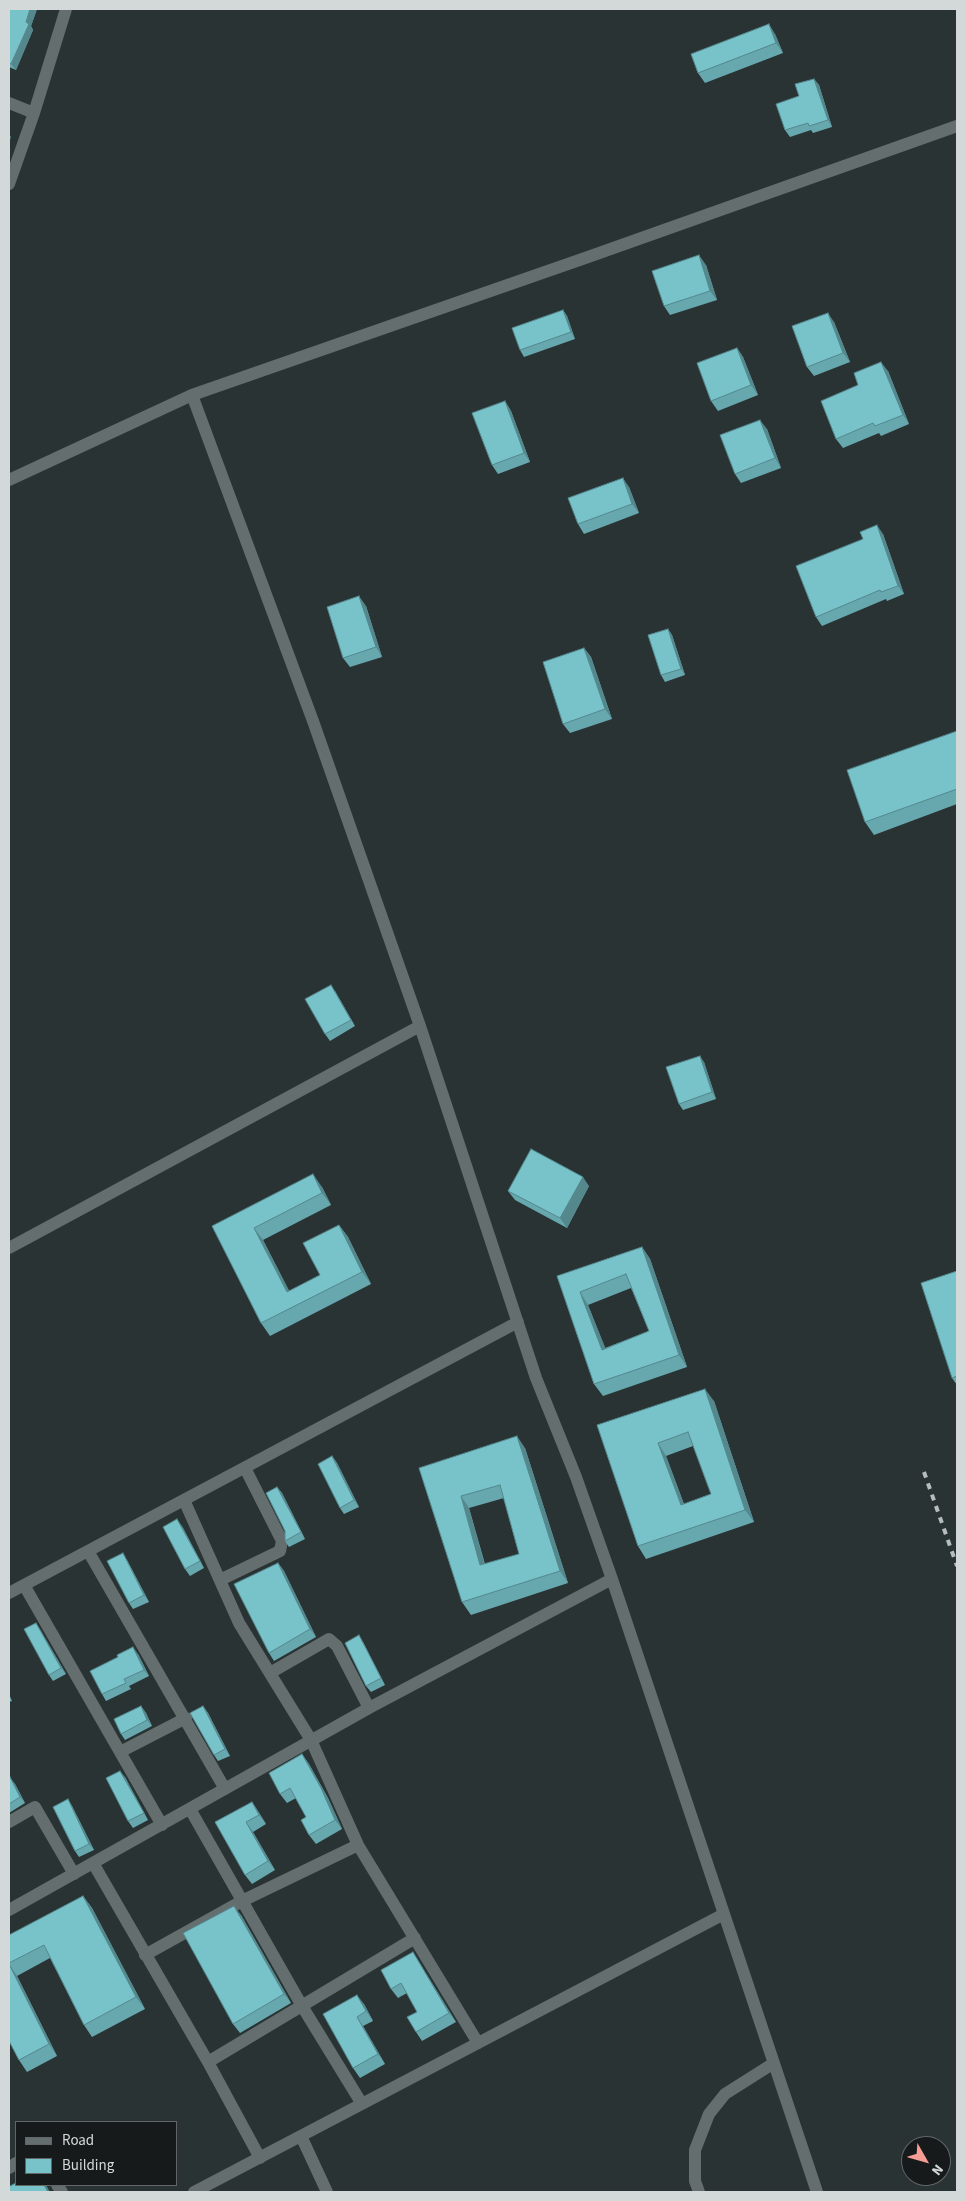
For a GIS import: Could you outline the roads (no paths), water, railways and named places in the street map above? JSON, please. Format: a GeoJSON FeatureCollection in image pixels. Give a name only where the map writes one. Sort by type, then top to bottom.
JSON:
{"type":"FeatureCollection","features":[{"type":"Feature","properties":{"kind":"street"},"geometry":{"type":"LineString","coordinates":[[9,184],[34,113],[66,9]]}},
{"type":"Feature","properties":{"kind":"street"},"geometry":{"type":"LineString","coordinates":[[9,103],[34,113]]}},
{"type":"Feature","properties":{"kind":"street"},"geometry":{"type":"LineString","coordinates":[[9,480],[192,395],[957,126]]}},
{"type":"Feature","properties":{"kind":"street"},"geometry":{"type":"LineString","coordinates":[[192,395],[313,721],[420,1026],[536,1378],[576,1477],[612,1579],[817,2192]]}},
{"type":"Feature","properties":{"kind":"street"},"geometry":{"type":"LineString","coordinates":[[9,1248],[420,1026]]}},
{"type":"Feature","properties":{"kind":"street"},"geometry":{"type":"LineString","coordinates":[[9,1593],[518,1322]]}},
{"type":"Feature","properties":{"kind":"street"},"geometry":{"type":"LineString","coordinates":[[220,1580],[280,1551],[282,1541],[245,1468]]}},
{"type":"Feature","properties":{"kind":"street"},"geometry":{"type":"LineString","coordinates":[[184,1500],[239,1623],[311,1740],[358,1845],[478,2043]]}},
{"type":"Feature","properties":{"kind":"street"},"geometry":{"type":"LineString","coordinates":[[88,1551],[186,1718],[224,1789]]}},
{"type":"Feature","properties":{"kind":"street"},"geometry":{"type":"LineString","coordinates":[[9,1910],[311,1740],[612,1579]]}},
{"type":"Feature","properties":{"kind":"street"},"geometry":{"type":"LineString","coordinates":[[24,1585],[162,1825]]}},
{"type":"Feature","properties":{"kind":"street"},"geometry":{"type":"LineString","coordinates":[[270,1672],[329,1639],[336,1646],[370,1708]]}},
{"type":"Feature","properties":{"kind":"street"},"geometry":{"type":"LineString","coordinates":[[120,1752],[186,1718]]}},
{"type":"Feature","properties":{"kind":"street"},"geometry":{"type":"LineString","coordinates":[[9,1822],[35,1807],[74,1874]]}},
{"type":"Feature","properties":{"kind":"street"},"geometry":{"type":"LineString","coordinates":[[190,1809],[302,2006],[362,2104]]}},
{"type":"Feature","properties":{"kind":"street"},"geometry":{"type":"LineString","coordinates":[[145,1955],[242,1901],[358,1845]]}},
{"type":"Feature","properties":{"kind":"street"},"geometry":{"type":"LineString","coordinates":[[92,1863],[208,2062],[260,2158]]}},
{"type":"Feature","properties":{"kind":"street"},"geometry":{"type":"LineString","coordinates":[[194,2192],[724,1914]]}},
{"type":"Feature","properties":{"kind":"street"},"geometry":{"type":"LineString","coordinates":[[208,2062],[415,1938]]}},
{"type":"Feature","properties":{"kind":"street"},"geometry":{"type":"LineString","coordinates":[[699,2192],[695,2181],[695,2150],[709,2114],[725,2094],[774,2063]]}},
{"type":"Feature","properties":{"kind":"street"},"geometry":{"type":"LineString","coordinates":[[301,2136],[327,2192]]}},
{"type":"Feature","properties":{"kind":"railway"},"geometry":{"type":"LineString","coordinates":[[924,1472],[957,1566]]}}]}
